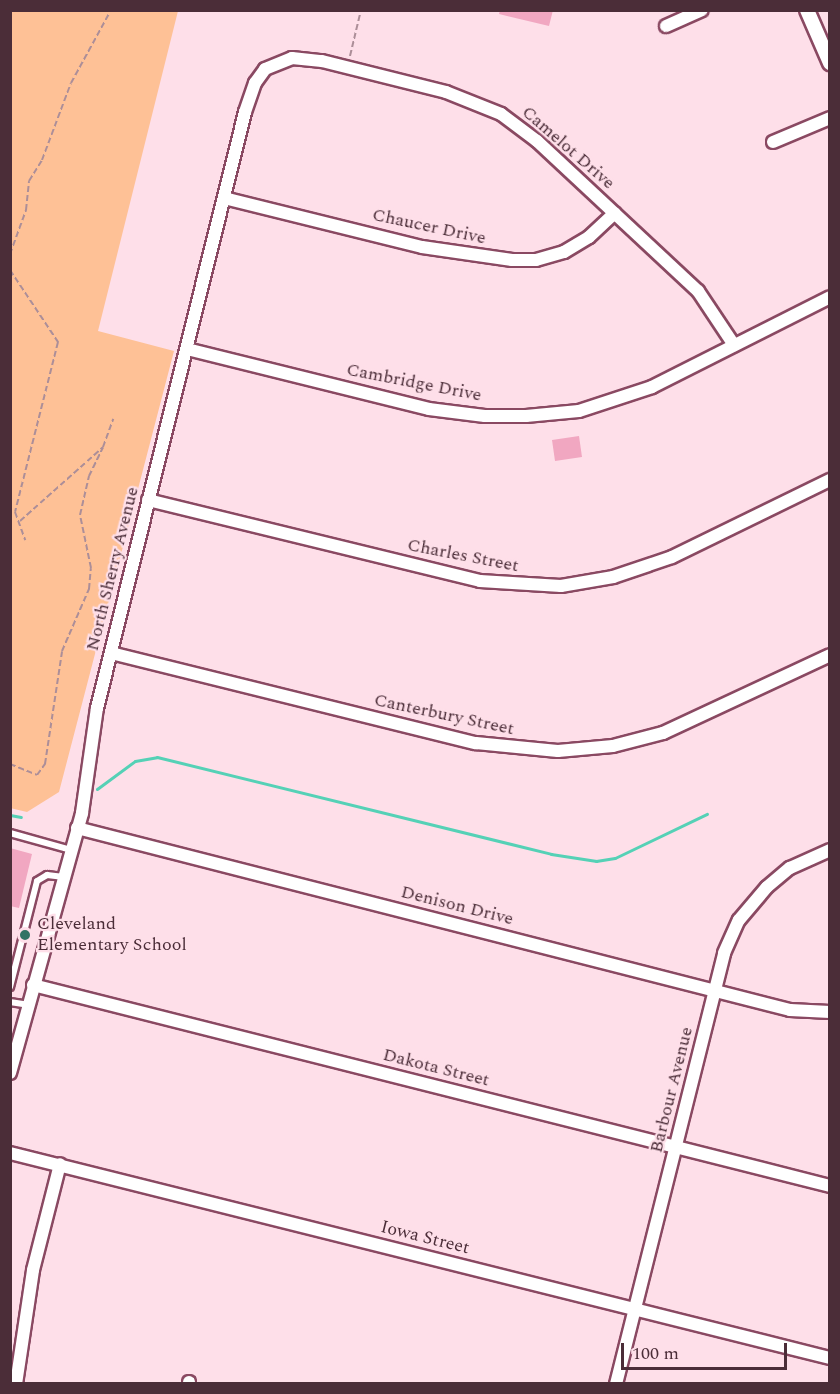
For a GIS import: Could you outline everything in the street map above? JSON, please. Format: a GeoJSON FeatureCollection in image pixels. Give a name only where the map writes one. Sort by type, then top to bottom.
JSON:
{"type":"FeatureCollection","features":[{"type":"Feature","properties":{"kind":"street"},"geometry":{"type":"LineString","coordinates":[[666,26],[702,10]]}},
{"type":"Feature","properties":{"kind":"street"},"geometry":{"type":"LineString","coordinates":[[807,10],[829,62]]}},
{"type":"Feature","properties":{"kind":"street","name":"Camelot Drive"},"geometry":{"type":"LineString","coordinates":[[259,75],[274,64],[292,58],[347,67],[446,93],[501,114],[537,141],[698,291],[734,345]]}},
{"type":"Feature","properties":{"kind":"street","name":"North Sherry Avenue"},"geometry":{"type":"LineString","coordinates":[[10,1073],[89,783],[97,708],[245,112],[259,75]]}},
{"type":"Feature","properties":{"kind":"street"},"geometry":{"type":"LineString","coordinates":[[773,142],[830,118]]}},
{"type":"Feature","properties":{"kind":"street","name":"Chaucer Drive"},"geometry":{"type":"LineString","coordinates":[[224,198],[434,249],[512,260],[536,260],[564,252],[589,237],[615,213]]}},
{"type":"Feature","properties":{"kind":"street","name":"Cambridge Drive"},"geometry":{"type":"LineString","coordinates":[[187,349],[429,409],[458,414],[526,416],[606,404],[652,387],[830,297]]}},
{"type":"Feature","properties":{"kind":"street","name":"Charles Street"},"geometry":{"type":"LineString","coordinates":[[148,500],[480,581],[561,586],[613,578],[672,557],[830,480]]}},
{"type":"Feature","properties":{"kind":"street","name":"Canterbury Street"},"geometry":{"type":"LineString","coordinates":[[111,653],[476,743],[558,751],[613,746],[663,734],[830,655]]}},
{"type":"Feature","properties":{"kind":"street","name":"Denison Drive"},"geometry":{"type":"LineString","coordinates":[[77,828],[790,1010],[830,1012]]}},
{"type":"Feature","properties":{"kind":"street","name":"Barbour Avenue"},"geometry":{"type":"LineString","coordinates":[[616,1383],[724,953],[747,909],[790,868],[830,850]]}},
{"type":"Feature","properties":{"kind":"street","name":"Dakota Street"},"geometry":{"type":"LineString","coordinates":[[33,985],[830,1186]]}},
{"type":"Feature","properties":{"kind":"street","name":"Iowa Street"},"geometry":{"type":"LineString","coordinates":[[10,1153],[830,1358]]}},
{"type":"Feature","properties":{"kind":"street"},"geometry":{"type":"LineString","coordinates":[[16,1383],[33,1270],[60,1164]]}},
{"type":"Feature","properties":{"kind":"lane"},"geometry":{"type":"LineString","coordinates":[[10,833],[71,850]]}},
{"type":"Feature","properties":{"kind":"lane"},"geometry":{"type":"LineString","coordinates":[[10,987],[37,880],[47,875],[64,877]]}},
{"type":"Feature","properties":{"kind":"lane"},"geometry":{"type":"LineString","coordinates":[[10,1002],[28,1005]]}},
{"type":"Feature","properties":{"kind":"path"},"geometry":{"type":"LineString","coordinates":[[10,254],[26,210],[29,181],[42,160],[71,83],[111,10]]}},
{"type":"Feature","properties":{"kind":"path"},"geometry":{"type":"LineString","coordinates":[[347,67],[361,10]]}},
{"type":"Feature","properties":{"kind":"path"},"geometry":{"type":"LineString","coordinates":[[10,270],[58,342],[25,462],[15,512],[25,540]]}},
{"type":"Feature","properties":{"kind":"path"},"geometry":{"type":"LineString","coordinates":[[10,764],[37,775],[45,764],[62,651],[89,589],[91,568],[80,515],[90,477],[113,419]]}},
{"type":"Feature","properties":{"kind":"path"},"geometry":{"type":"LineString","coordinates":[[20,521],[103,447]]}},
{"type":"Feature","properties":{"kind":"shaded area"},"geometry":{"type":"Polygon","coordinates":[[[11,10],[178,11],[98,331],[174,351],[59,792],[27,812],[10,808],[11,10]]]}},
{"type":"Feature","properties":{"kind":"building"},"geometry":{"type":"Polygon","coordinates":[[[500,10],[553,10],[549,26],[499,14],[500,10]]]}},
{"type":"Feature","properties":{"kind":"building"},"geometry":{"type":"Polygon","coordinates":[[[579,436],[582,457],[555,461],[552,440],[579,436]]]}},
{"type":"Feature","properties":{"kind":"building"},"geometry":{"type":"Polygon","coordinates":[[[10,848],[32,854],[19,908],[10,906],[10,848]]]}},
{"type":"Feature","properties":{"kind":"waterway"},"geometry":{"type":"LineString","coordinates":[[97,789],[135,761],[157,757],[551,854],[596,861],[615,858],[707,814]]}},
{"type":"Feature","properties":{"kind":"waterway"},"geometry":{"type":"LineString","coordinates":[[10,815],[21,817]]}},
{"type":"Feature","properties":{"kind":"place","name":"Cleveland Elementary School"},"geometry":{"type":"Point","coordinates":[25,935]}}]}
